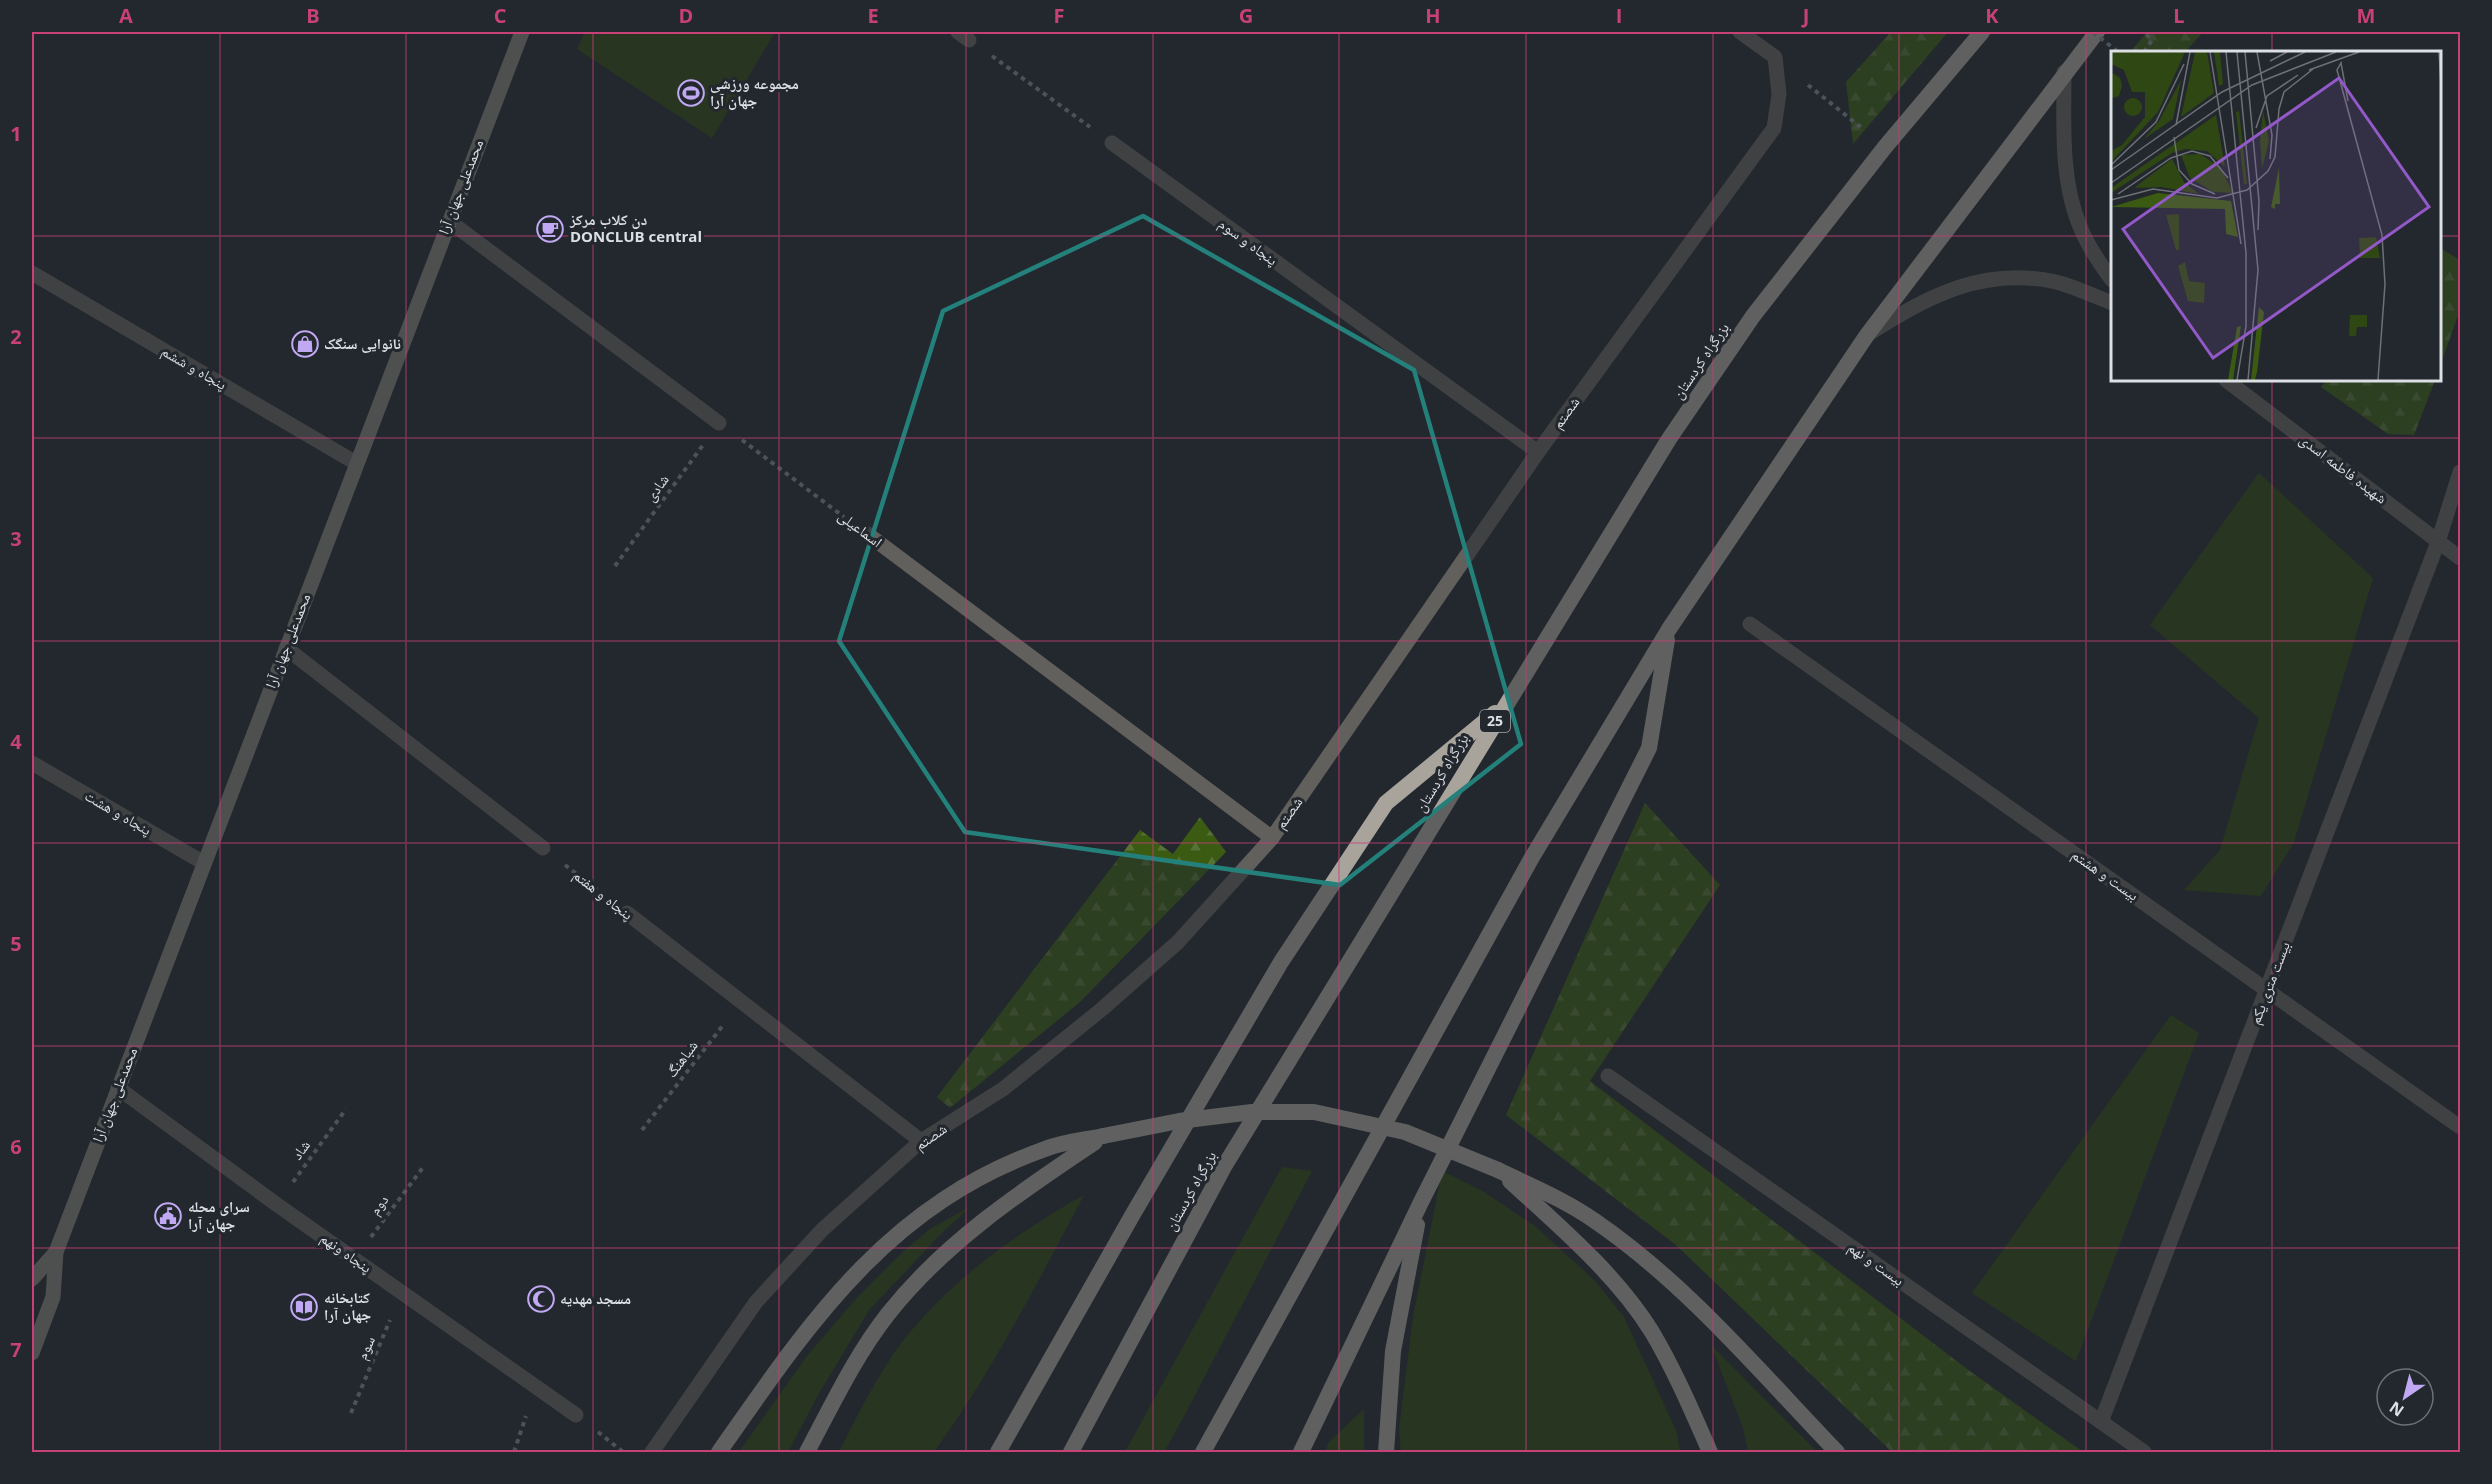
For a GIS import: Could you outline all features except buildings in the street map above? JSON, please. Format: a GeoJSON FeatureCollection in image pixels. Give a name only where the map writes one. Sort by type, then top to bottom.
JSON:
{"type":"FeatureCollection","features":[{"type":"Feature","properties":{"kind":"highway","name":"بزرگراه کردستان"},"geometry":{"type":"LineString","coordinates":[[1071,1452],[1225,1165],[1669,439],[1753,316],[1885,147],[1982,32]]}},
{"type":"Feature","properties":{"kind":"highway"},"geometry":{"type":"LineString","coordinates":[[1203,1452],[1531,859],[1669,629],[1867,335],[2095,32]]}},
{"type":"Feature","properties":{"kind":"highway"},"geometry":{"type":"LineString","coordinates":[[1301,1452],[1421,1202],[1649,748],[1669,629]]}},
{"type":"Feature","properties":{"kind":"highway"},"geometry":{"type":"LineString","coordinates":[[998,1452],[1139,1204],[1281,962],[1386,803],[1505,705]]}},
{"type":"Feature","properties":{"kind":"highway"},"geometry":{"type":"LineString","coordinates":[[719,1452],[772,1377],[839,1290],[871,1257],[918,1217],[952,1194],[1046,1148],[1179,1121],[1252,1112],[1314,1112],[1405,1132],[1498,1170],[1548,1194],[1594,1220],[1655,1268],[1707,1316],[1836,1452]]}},
{"type":"Feature","properties":{"kind":"highway"},"geometry":{"type":"LineString","coordinates":[[807,1452],[863,1349],[888,1314],[933,1264],[1015,1195],[1103,1136]]}},
{"type":"Feature","properties":{"kind":"highway"},"geometry":{"type":"LineString","coordinates":[[1498,1170],[1616,1285],[1651,1331],[1682,1386],[1710,1452]]}},
{"type":"Feature","properties":{"kind":"highway"},"geometry":{"type":"LineString","coordinates":[[1386,1452],[1393,1351],[1421,1202]]}},
{"type":"Feature","properties":{"kind":"main road","name":"محمدعلی جهان آرا"},"geometry":{"type":"LineString","coordinates":[[32,1353],[53,1297],[56,1252],[448,220],[522,32]]}},
{"type":"Feature","properties":{"kind":"main road","name":"محمدعلی جهان آرا"},"geometry":{"type":"LineString","coordinates":[[32,1279],[56,1252]]}},
{"type":"Feature","properties":{"kind":"street"},"geometry":{"type":"LineString","coordinates":[[1740,32],[1775,57]]}},
{"type":"Feature","properties":{"kind":"street","name":"شصتم"},"geometry":{"type":"LineString","coordinates":[[652,1452],[756,1302],[822,1230],[921,1142],[1002,1089],[1102,1009],[1178,942],[1272,838],[1538,452],[1774,128],[1779,94],[1775,57]]}},
{"type":"Feature","properties":{"kind":"street"},"geometry":{"type":"LineString","coordinates":[[2064,72],[2064,149],[2071,193],[2080,227],[2094,254],[2111,279]]}},
{"type":"Feature","properties":{"kind":"street","name":"پنجاه و سوم"},"geometry":{"type":"LineString","coordinates":[[1113,143],[1538,452]]}},
{"type":"Feature","properties":{"kind":"street"},"geometry":{"type":"LineString","coordinates":[[448,220],[719,423]]}},
{"type":"Feature","properties":{"kind":"street","name":"پنجاه و ششم"},"geometry":{"type":"LineString","coordinates":[[32,273],[356,463]]}},
{"type":"Feature","properties":{"kind":"street"},"geometry":{"type":"LineString","coordinates":[[1867,335],[1940,293],[1981,280],[2020,277],[2056,283],[2111,303]]}},
{"type":"Feature","properties":{"kind":"street","name":"شهیده فاطمه اسدی"},"geometry":{"type":"LineString","coordinates":[[2227,381],[2460,558]]}},
{"type":"Feature","properties":{"kind":"street","name":"بیست متری یکم"},"geometry":{"type":"LineString","coordinates":[[2101,1422],[2438,542],[2460,472]]}},
{"type":"Feature","properties":{"kind":"street","name":"اسماعیلی"},"geometry":{"type":"LineString","coordinates":[[866,533],[1272,838]]}},
{"type":"Feature","properties":{"kind":"street","name":"بیست و هشتم"},"geometry":{"type":"LineString","coordinates":[[1750,624],[2460,1127]]}},
{"type":"Feature","properties":{"kind":"street"},"geometry":{"type":"LineString","coordinates":[[286,648],[543,848]]}},
{"type":"Feature","properties":{"kind":"street","name":"پنجاه و هشت"},"geometry":{"type":"LineString","coordinates":[[32,763],[204,863]]}},
{"type":"Feature","properties":{"kind":"street","name":"پنجاه و هفتم"},"geometry":{"type":"LineString","coordinates":[[627,913],[921,1142]]}},
{"type":"Feature","properties":{"kind":"street","name":"بیست و نهم"},"geometry":{"type":"LineString","coordinates":[[1608,1076],[2144,1452]]}},
{"type":"Feature","properties":{"kind":"street","name":"پنجاه ونهم"},"geometry":{"type":"LineString","coordinates":[[118,1088],[276,1204],[576,1415]]}},
{"type":"Feature","properties":{"kind":"path"},"geometry":{"type":"LineString","coordinates":[[2095,32],[2117,51]]}},
{"type":"Feature","properties":{"kind":"path"},"geometry":{"type":"LineString","coordinates":[[2144,32],[2152,40],[2145,51]]}},
{"type":"Feature","properties":{"kind":"path"},"geometry":{"type":"LineString","coordinates":[[964,35],[1113,143]]}},
{"type":"Feature","properties":{"kind":"path"},"geometry":{"type":"LineString","coordinates":[[1775,57],[1885,147]]}},
{"type":"Feature","properties":{"kind":"path","name":"اسماعیلی"},"geometry":{"type":"LineString","coordinates":[[719,423],[866,533]]}},
{"type":"Feature","properties":{"kind":"path","name":"شادی"},"geometry":{"type":"LineString","coordinates":[[615,566],[719,423]]}},
{"type":"Feature","properties":{"kind":"path","name":"پنجاه و هفتم"},"geometry":{"type":"LineString","coordinates":[[543,848],[627,913]]}},
{"type":"Feature","properties":{"kind":"path","name":"شباهنگ"},"geometry":{"type":"LineString","coordinates":[[642,1130],[741,1001]]}},
{"type":"Feature","properties":{"kind":"path","name":"شاد"},"geometry":{"type":"LineString","coordinates":[[276,1204],[346,1109]]}},
{"type":"Feature","properties":{"kind":"path","name":"دوم"},"geometry":{"type":"LineString","coordinates":[[355,1259],[424,1166]]}},
{"type":"Feature","properties":{"kind":"path","name":"سوم"},"geometry":{"type":"LineString","coordinates":[[351,1413],[402,1292]]}},
{"type":"Feature","properties":{"kind":"path"},"geometry":{"type":"LineString","coordinates":[[514,1452],[537,1387]]}},
{"type":"Feature","properties":{"kind":"highlighted area"},"geometry":{"type":"Polygon","coordinates":[[[1143,216],[1414,370],[1521,744],[1340,885],[965,832],[839,641],[943,311],[1143,216]]]}},
{"type":"Feature","properties":{"kind":"green space","name":"مجموعه ورزشی جهان آرا"},"geometry":{"type":"Polygon","coordinates":[[[585,32],[775,32],[712,138],[577,49],[585,32]]]}},
{"type":"Feature","properties":{"kind":"green space"},"geometry":{"type":"Polygon","coordinates":[[[1891,32],[1948,32],[1853,144],[1846,82],[1891,32]]]}},
{"type":"Feature","properties":{"kind":"green space"},"geometry":{"type":"Polygon","coordinates":[[[2147,32],[2203,32],[2186,51],[2131,51],[2147,32]]]}},
{"type":"Feature","properties":{"kind":"green space"},"geometry":{"type":"Polygon","coordinates":[[[2441,249],[2460,260],[2460,310],[2441,363],[2441,249]]]}},
{"type":"Feature","properties":{"kind":"green space"},"geometry":{"type":"Polygon","coordinates":[[[2326,381],[2435,381],[2414,435],[2388,434],[2321,387],[2326,381]]]}},
{"type":"Feature","properties":{"kind":"green space"},"geometry":{"type":"Polygon","coordinates":[[[2259,473],[2373,578],[2294,842],[2261,896],[2184,890],[2220,850],[2259,718],[2150,625],[2259,473]]]}},
{"type":"Feature","properties":{"kind":"green space"},"geometry":{"type":"Polygon","coordinates":[[[1645,803],[1720,885],[1590,1081],[1967,1369],[2083,1452],[1892,1452],[1676,1245],[1506,1115],[1645,803]]]}},
{"type":"Feature","properties":{"kind":"green space"},"geometry":{"type":"Polygon","coordinates":[[[1200,817],[1226,852],[1080,1002],[950,1108],[937,1097],[1140,830],[1173,854],[1200,817]]]}},
{"type":"Feature","properties":{"kind":"green space"},"geometry":{"type":"Polygon","coordinates":[[[2171,1015],[2199,1033],[2076,1361],[1972,1293],[2171,1015]]]}},
{"type":"Feature","properties":{"kind":"green space"},"geometry":{"type":"Polygon","coordinates":[[[1282,1167],[1312,1171],[1183,1418],[1164,1452],[1125,1452],[1282,1167]]]}},
{"type":"Feature","properties":{"kind":"green space"},"geometry":{"type":"Polygon","coordinates":[[[1442,1171],[1481,1190],[1535,1226],[1594,1280],[1624,1317],[1677,1433],[1680,1452],[1401,1452],[1399,1429],[1413,1317],[1442,1171]]]}},
{"type":"Feature","properties":{"kind":"green space"},"geometry":{"type":"Polygon","coordinates":[[[1084,1195],[995,1359],[934,1452],[839,1452],[885,1367],[903,1341],[942,1298],[1009,1242],[1084,1195]]]}},
{"type":"Feature","properties":{"kind":"green space"},"geometry":{"type":"Polygon","coordinates":[[[971,1206],[939,1236],[869,1310],[818,1395],[788,1452],[739,1452],[807,1356],[854,1301],[904,1251],[930,1229],[971,1206]]]}},
{"type":"Feature","properties":{"kind":"green space"},"geometry":{"type":"Polygon","coordinates":[[[1711,1345],[1817,1452],[1748,1452],[1743,1428],[1711,1345]]]}},
{"type":"Feature","properties":{"kind":"green space"},"geometry":{"type":"Polygon","coordinates":[[[1364,1409],[1364,1452],[1325,1452],[1329,1442],[1364,1409]]]}},
{"type":"Feature","properties":{"kind":"place","name":"مجموعه ورزشی جهان آرا"},"geometry":{"type":"Point","coordinates":[691,93]}},
{"type":"Feature","properties":{"kind":"place","name":"دن کلاب مرکز DONCLUB central"},"geometry":{"type":"Point","coordinates":[550,229]}},
{"type":"Feature","properties":{"kind":"place","name":"نانوایی سنگک"},"geometry":{"type":"Point","coordinates":[305,344]}},
{"type":"Feature","properties":{"kind":"place","name":"سرای محله جهان آرا"},"geometry":{"type":"Point","coordinates":[168,1216]}},
{"type":"Feature","properties":{"kind":"place","name":"مسجد مهدیه"},"geometry":{"type":"Point","coordinates":[541,1299]}},
{"type":"Feature","properties":{"kind":"place","name":"کتابخانه جهان آرا"},"geometry":{"type":"Point","coordinates":[304,1307]}}]}
